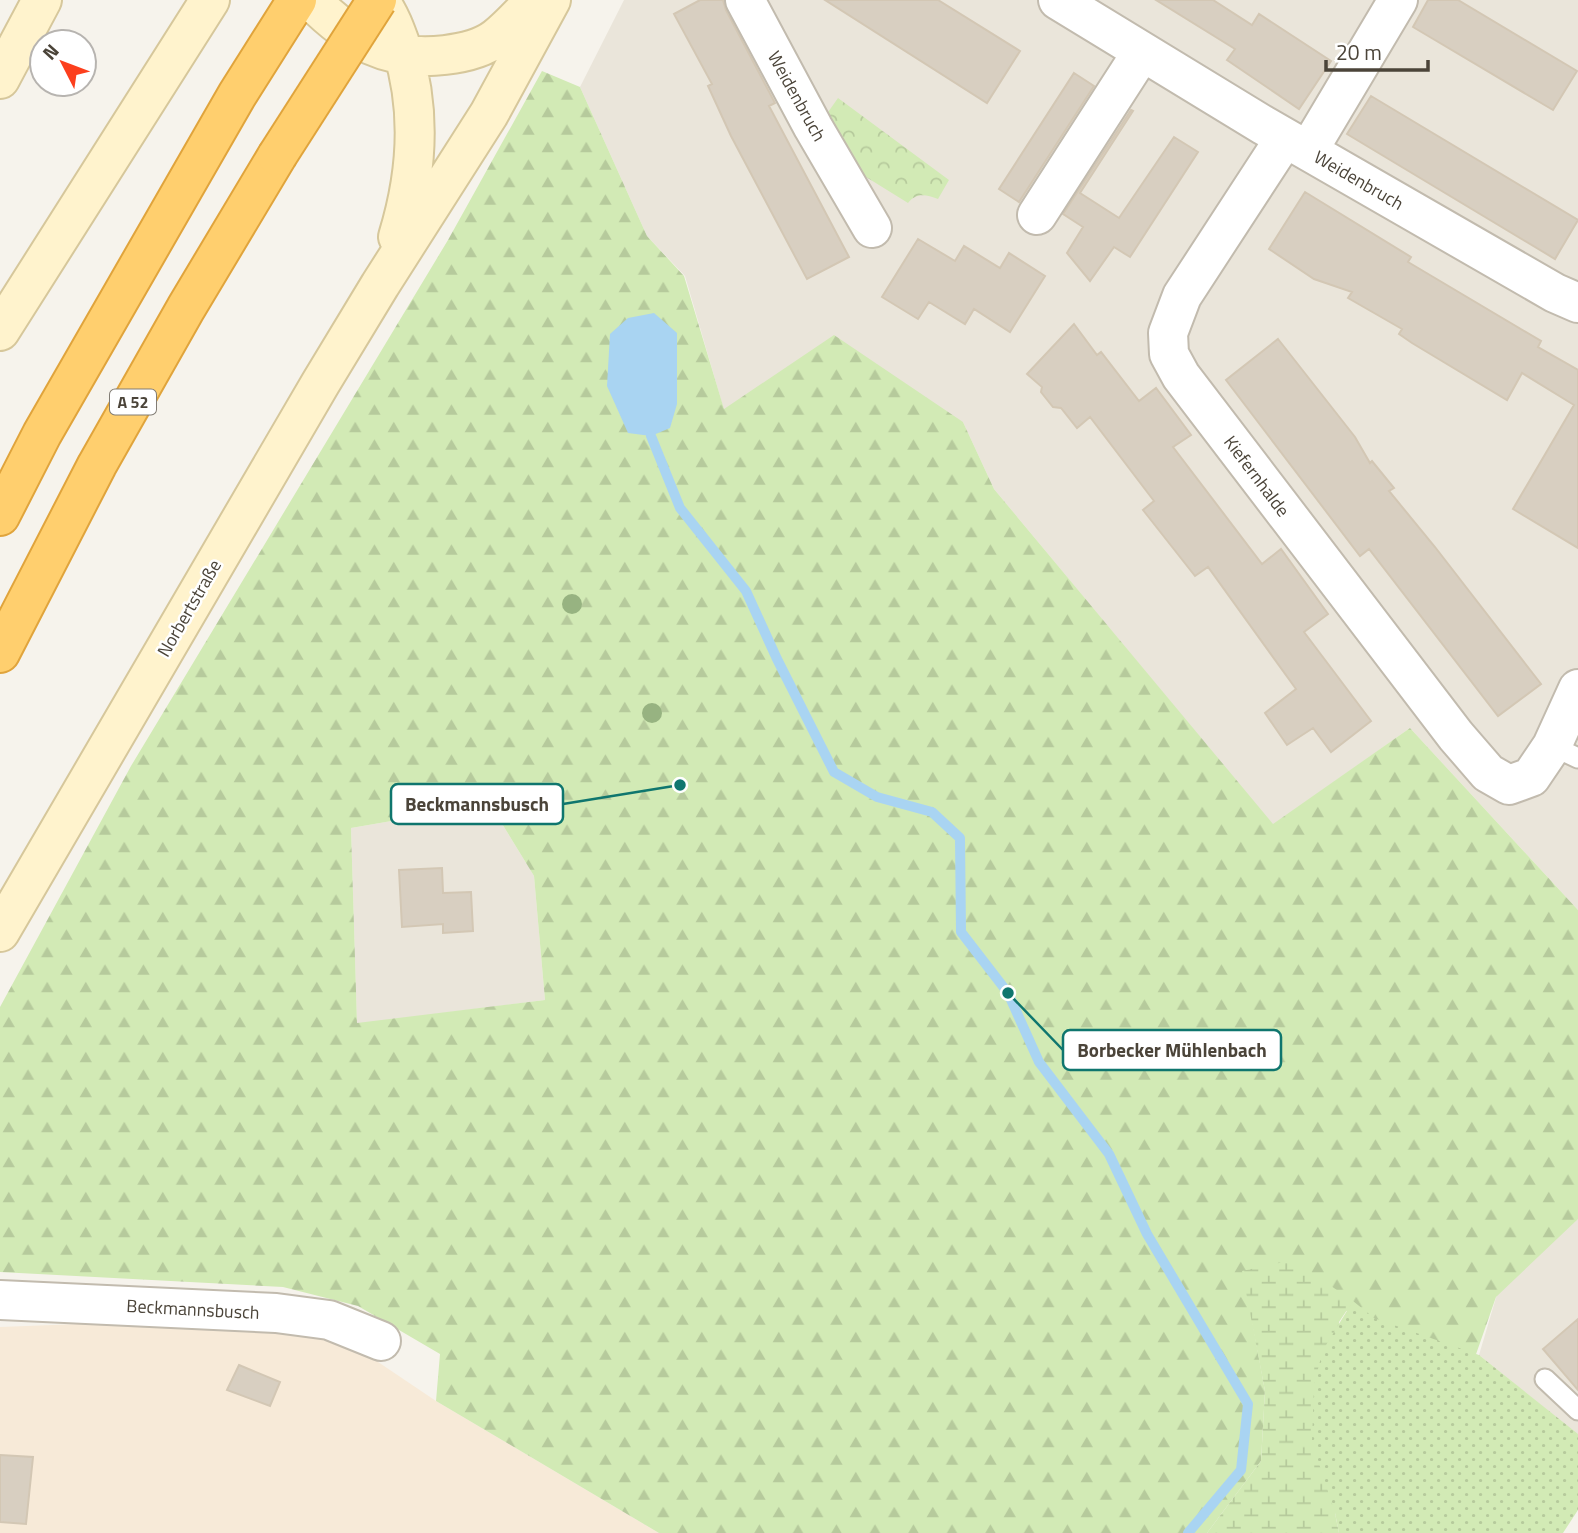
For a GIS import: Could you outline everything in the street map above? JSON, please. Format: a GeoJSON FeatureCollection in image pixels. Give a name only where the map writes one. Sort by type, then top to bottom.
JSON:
{"type":"FeatureCollection","features":[{"type":"Feature","properties":{"kind":"highway"},"geometry":{"type":"LineString","coordinates":[[0,516],[49,422],[237,94],[297,0]]}},
{"type":"Feature","properties":{"kind":"highway","name":"A 52"},"geometry":{"type":"LineString","coordinates":[[0,653],[97,465],[186,308],[276,156],[378,0]]}},
{"type":"Feature","properties":{"kind":"main road"},"geometry":{"type":"LineString","coordinates":[[0,79],[42,0]]}},
{"type":"Feature","properties":{"kind":"main road"},"geometry":{"type":"LineString","coordinates":[[311,0],[352,36],[404,57],[424,58],[453,54],[495,39],[535,0]]}},
{"type":"Feature","properties":{"kind":"main road"},"geometry":{"type":"LineString","coordinates":[[378,0],[391,19],[404,57],[416,121],[413,178],[407,209],[380,285]]}},
{"type":"Feature","properties":{"kind":"main road"},"geometry":{"type":"LineString","coordinates":[[380,285],[480,130],[551,0]]}},
{"type":"Feature","properties":{"kind":"main road"},"geometry":{"type":"LineString","coordinates":[[0,331],[201,14]]}},
{"type":"Feature","properties":{"kind":"main road","name":"Norbertstraße"},"geometry":{"type":"LineString","coordinates":[[0,932],[380,285]]}},
{"type":"Feature","properties":{"kind":"street","name":"Weidenbruch"},"geometry":{"type":"LineString","coordinates":[[745,0],[813,127],[872,228]]}},
{"type":"Feature","properties":{"kind":"street","name":"Weidenbruch"},"geometry":{"type":"LineString","coordinates":[[1058,0],[1297,144],[1555,293],[1578,303]]}},
{"type":"Feature","properties":{"kind":"street","name":"Kiefernhalde"},"geometry":{"type":"LineString","coordinates":[[1398,0],[1297,144],[1182,296],[1168,333],[1169,354],[1189,387],[1456,736],[1488,773],[1509,785],[1531,777],[1565,752]]}},
{"type":"Feature","properties":{"kind":"street"},"geometry":{"type":"LineString","coordinates":[[1037,215],[1142,52]]}},
{"type":"Feature","properties":{"kind":"street"},"geometry":{"type":"LineString","coordinates":[[1565,752],[1578,688]]}},
{"type":"Feature","properties":{"kind":"street","name":"Beckmannsbusch"},"geometry":{"type":"LineString","coordinates":[[0,1300],[276,1313],[329,1320],[381,1342]]}},
{"type":"Feature","properties":{"kind":"lane"},"geometry":{"type":"LineString","coordinates":[[1545,1379],[1578,1410]]}},
{"type":"Feature","properties":{"kind":"shaded area"},"geometry":{"type":"Polygon","coordinates":[[[624,0],[1578,0],[1578,910],[1410,728],[1273,825],[994,489],[963,422],[724,410],[685,276],[647,236],[580,87],[624,0]]]}},
{"type":"Feature","properties":{"kind":"shaded area"},"geometry":{"type":"Polygon","coordinates":[[[490,804],[534,876],[545,1000],[357,1024],[351,828],[490,804]]]}},
{"type":"Feature","properties":{"kind":"shaded area"},"geometry":{"type":"Polygon","coordinates":[[[1578,1218],[1578,1435],[1479,1355],[1498,1291],[1578,1218]]]}},
{"type":"Feature","properties":{"kind":"shaded area"},"geometry":{"type":"Polygon","coordinates":[[[157,1321],[338,1335],[436,1401],[659,1533],[0,1533],[0,1327],[157,1321]]]}},
{"type":"Feature","properties":{"kind":"green space"},"geometry":{"type":"Polygon","coordinates":[[[542,71],[580,87],[647,236],[684,276],[724,409],[834,335],[963,422],[994,489],[1273,824],[1410,728],[1578,910],[1578,1219],[1496,1297],[1474,1360],[1243,1271],[1265,1391],[1261,1461],[1207,1533],[659,1533],[436,1401],[440,1354],[358,1306],[283,1287],[0,1272],[0,1007],[131,766],[448,240],[542,71]],[[490,804],[351,828],[357,1023],[545,1000],[534,876],[490,804]]]}},
{"type":"Feature","properties":{"kind":"green space"},"geometry":{"type":"Polygon","coordinates":[[[838,98],[949,180],[938,199],[918,196],[908,203],[858,172],[826,115],[838,98]]]}},
{"type":"Feature","properties":{"kind":"green space"},"geometry":{"type":"Polygon","coordinates":[[[1293,1260],[1353,1301],[1339,1322],[1335,1513],[1339,1533],[1207,1533],[1261,1461],[1265,1391],[1242,1271],[1293,1260]]]}},
{"type":"Feature","properties":{"kind":"green space"},"geometry":{"type":"Polygon","coordinates":[[[1353,1301],[1374,1318],[1479,1355],[1578,1434],[1578,1510],[1563,1533],[1339,1533],[1312,1442],[1314,1384],[1323,1350],[1353,1301]]]}},
{"type":"Feature","properties":{"kind":"water"},"geometry":{"type":"Polygon","coordinates":[[[654,313],[677,333],[677,404],[670,428],[651,436],[628,433],[607,386],[610,334],[628,318],[654,313]]]}},
{"type":"Feature","properties":{"kind":"building"},"geometry":{"type":"Polygon","coordinates":[[[700,0],[723,0],[775,103],[769,106],[849,257],[807,279],[731,136],[708,86],[712,84],[674,14],[700,0]]]}},
{"type":"Feature","properties":{"kind":"building"},"geometry":{"type":"Polygon","coordinates":[[[825,0],[938,0],[1020,51],[987,103],[825,0]]]}},
{"type":"Feature","properties":{"kind":"building"},"geometry":{"type":"Polygon","coordinates":[[[1156,0],[1213,0],[1252,25],[1259,14],[1331,61],[1299,109],[1227,60],[1235,49],[1156,0]]]}},
{"type":"Feature","properties":{"kind":"building"},"geometry":{"type":"Polygon","coordinates":[[[1428,0],[1458,0],[1577,71],[1553,110],[1413,27],[1428,0]]]}},
{"type":"Feature","properties":{"kind":"building"},"geometry":{"type":"Polygon","coordinates":[[[1074,73],[1094,86],[1019,202],[999,189],[1074,73]]]}},
{"type":"Feature","properties":{"kind":"building"},"geometry":{"type":"Polygon","coordinates":[[[1371,96],[1578,220],[1555,259],[1347,134],[1371,96]]]}},
{"type":"Feature","properties":{"kind":"building"},"geometry":{"type":"Polygon","coordinates":[[[1131,110],[1133,111],[1080,193],[1119,218],[1174,137],[1198,152],[1130,257],[1114,247],[1090,281],[1067,253],[1083,227],[1063,214],[1131,110]]]}},
{"type":"Feature","properties":{"kind":"building"},"geometry":{"type":"Polygon","coordinates":[[[1305,192],[1411,257],[1408,262],[1541,341],[1538,347],[1578,370],[1578,548],[1513,509],[1574,405],[1522,373],[1507,400],[1399,334],[1402,329],[1348,298],[1352,292],[1314,279],[1269,249],[1305,192]]]}},
{"type":"Feature","properties":{"kind":"building"},"geometry":{"type":"Polygon","coordinates":[[[918,239],[955,261],[964,246],[1000,268],[1009,253],[1045,276],[1010,332],[974,309],[965,324],[929,302],[918,319],[882,297],[918,239]]]}},
{"type":"Feature","properties":{"kind":"building"},"geometry":{"type":"Polygon","coordinates":[[[1074,324],[1097,355],[1101,352],[1139,401],[1156,388],[1191,435],[1173,447],[1262,564],[1281,549],[1328,614],[1304,632],[1371,721],[1331,752],[1313,728],[1287,745],[1265,713],[1296,689],[1208,567],[1195,576],[1143,510],[1154,501],[1090,417],[1077,428],[1061,408],[1053,407],[1041,392],[1042,387],[1027,374],[1074,324]]]}},
{"type":"Feature","properties":{"kind":"building"},"geometry":{"type":"Polygon","coordinates":[[[1278,339],[1355,437],[1370,463],[1372,461],[1394,488],[1389,491],[1541,684],[1498,716],[1369,549],[1360,556],[1226,380],[1278,339]]]}},
{"type":"Feature","properties":{"kind":"building"},"geometry":{"type":"Polygon","coordinates":[[[442,868],[443,893],[471,892],[473,931],[443,933],[443,924],[402,927],[399,870],[442,868]]]}},
{"type":"Feature","properties":{"kind":"building"},"geometry":{"type":"Polygon","coordinates":[[[1578,1319],[1578,1390],[1543,1349],[1578,1319]]]}},
{"type":"Feature","properties":{"kind":"building"},"geometry":{"type":"Polygon","coordinates":[[[239,1365],[280,1382],[270,1406],[227,1390],[239,1365]]]}},
{"type":"Feature","properties":{"kind":"building"},"geometry":{"type":"Polygon","coordinates":[[[0,1455],[33,1457],[26,1524],[0,1522],[0,1455]]]}},
{"type":"Feature","properties":{"kind":"waterway"},"geometry":{"type":"LineString","coordinates":[[651,436],[680,508],[746,591],[834,772],[877,797],[932,812],[960,838],[961,932],[1008,993],[1039,1062],[1109,1154],[1147,1234],[1248,1404],[1241,1470],[1188,1533]]}},
{"type":"Feature","properties":{"kind":"place","name":"Beckmannsbusch"},"geometry":{"type":"Point","coordinates":[680,785]}},
{"type":"Feature","properties":{"kind":"place","name":"Borbecker Mühlenbach"},"geometry":{"type":"Point","coordinates":[1008,993]}}]}
